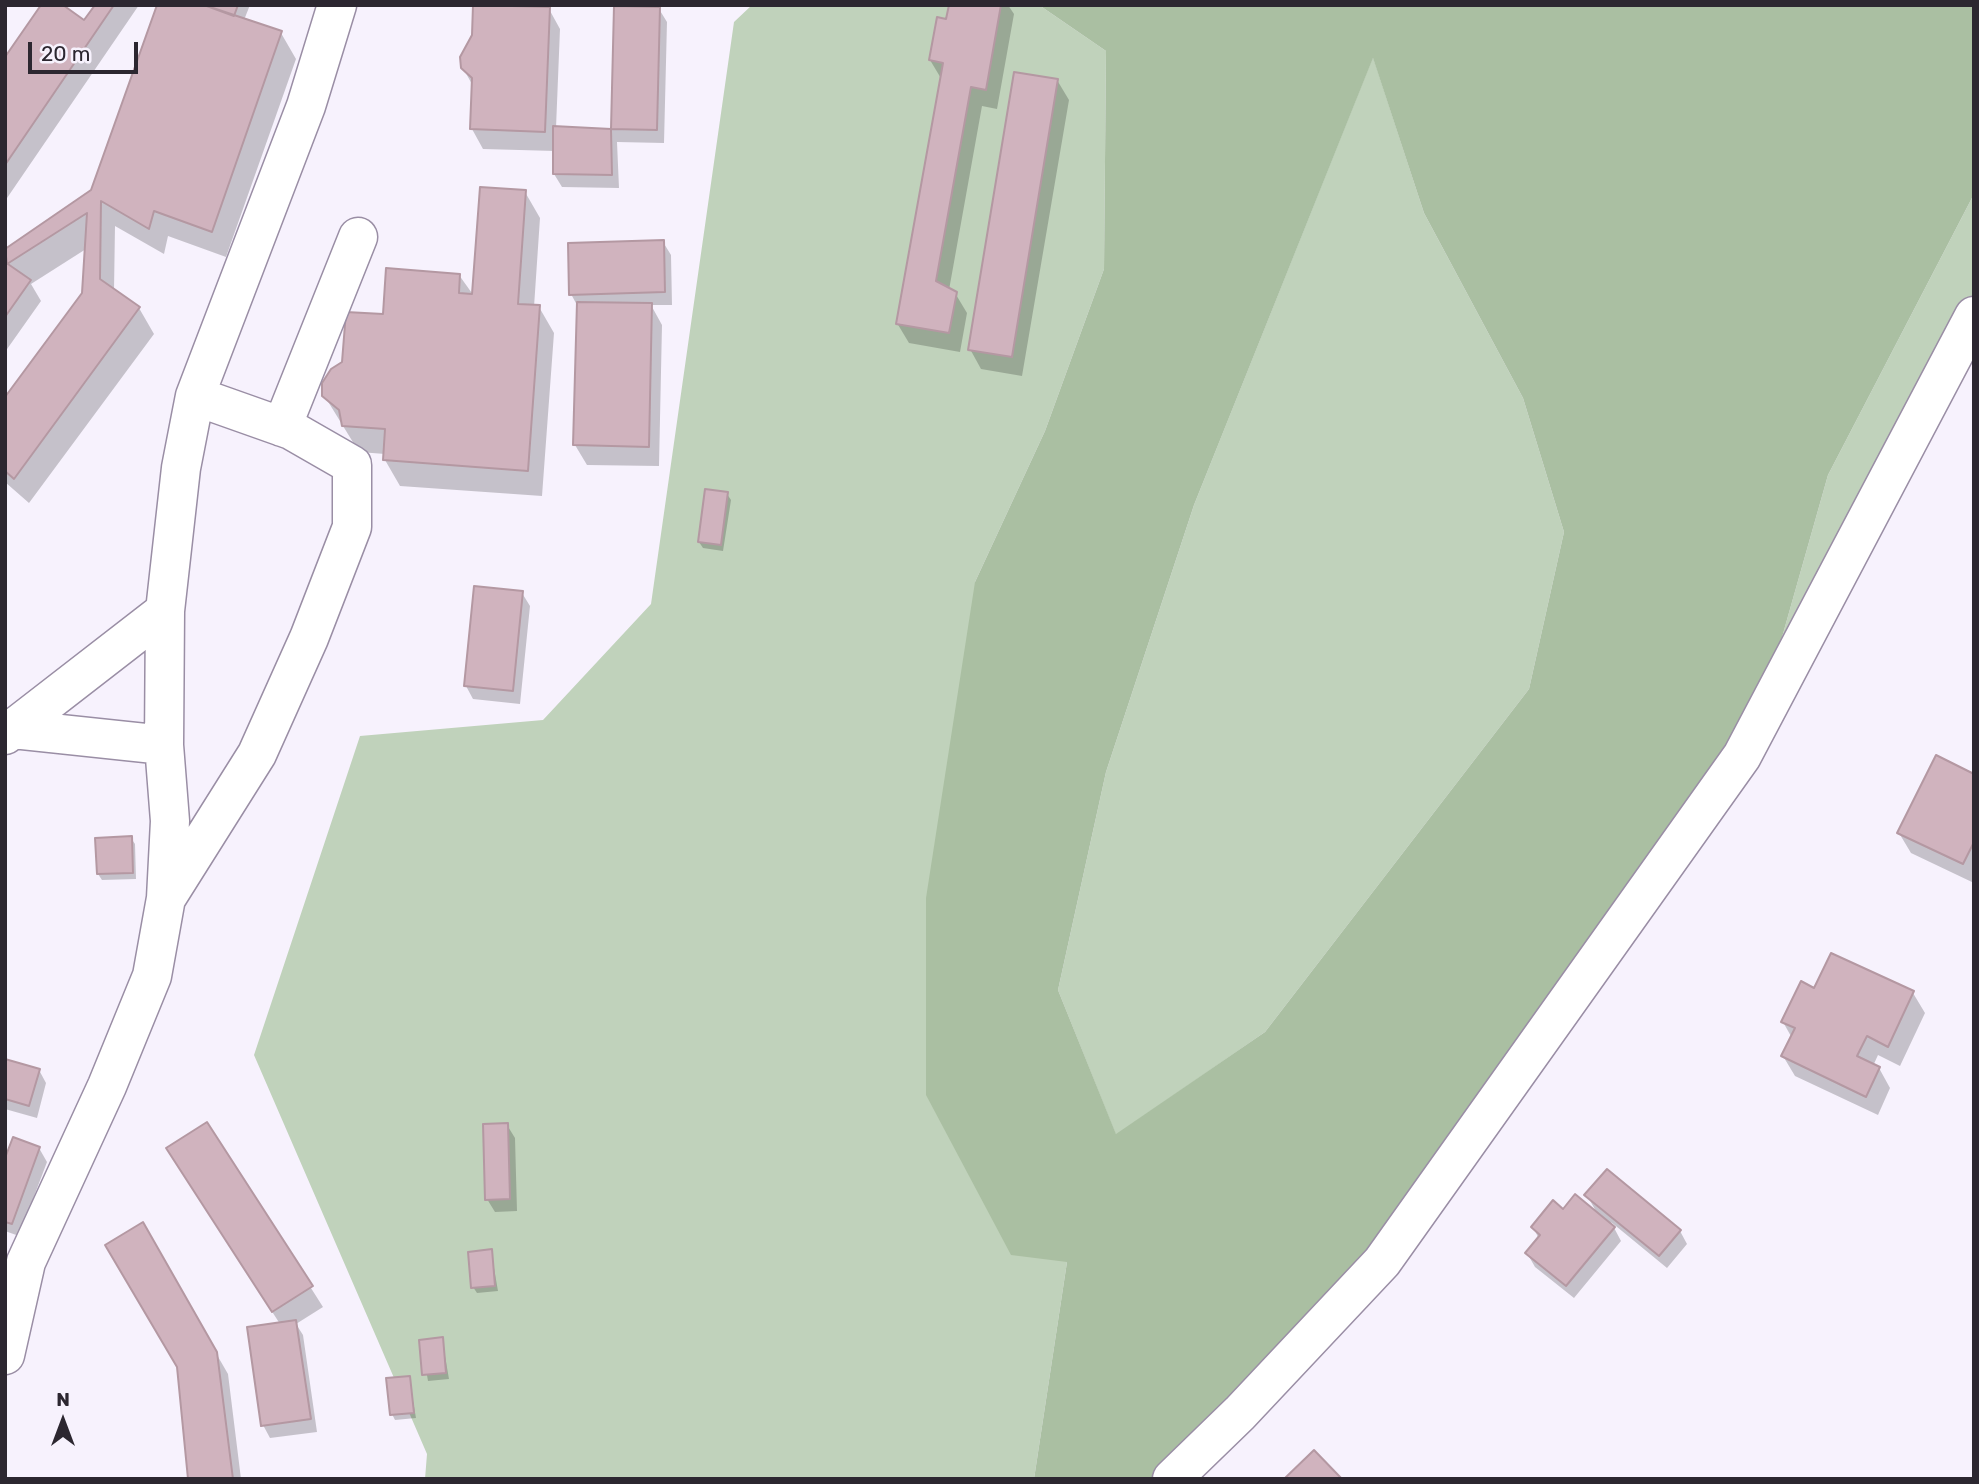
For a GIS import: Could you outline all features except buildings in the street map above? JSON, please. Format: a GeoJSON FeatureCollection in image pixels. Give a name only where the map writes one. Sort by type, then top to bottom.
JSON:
{"type":"FeatureCollection","features":[{"type":"Feature","properties":{"kind":"street"},"geometry":{"type":"LineString","coordinates":[[5,1355],[26,1262],[107,1086],[152,976],[166,898],[170,821],[164,745],[164,611],[181,468],[195,397],[306,106],[337,5]]}},
{"type":"Feature","properties":{"kind":"street"},"geometry":{"type":"LineString","coordinates":[[282,427],[358,237]]}},
{"type":"Feature","properties":{"kind":"street"},"geometry":{"type":"LineString","coordinates":[[1172,1479],[1240,1413],[1382,1262],[1742,756],[1974,316]]}},
{"type":"Feature","properties":{"kind":"street"},"geometry":{"type":"LineString","coordinates":[[166,898],[257,754],[309,638],[352,527],[352,465],[282,427],[195,397]]}},
{"type":"Feature","properties":{"kind":"street"},"geometry":{"type":"LineString","coordinates":[[9,732],[164,611]]}},
{"type":"Feature","properties":{"kind":"street"},"geometry":{"type":"LineString","coordinates":[[9,732],[164,745]]}},
{"type":"Feature","properties":{"kind":"green space"},"geometry":{"type":"Polygon","coordinates":[[[752,5],[1039,5],[1106,51],[1104,269],[1045,431],[975,582],[1067,1262],[1034,1479],[425,1479],[427,1454],[254,1055],[360,736],[543,720],[651,604],[734,22],[752,5]]]}},
{"type":"Feature","properties":{"kind":"green space"},"geometry":{"type":"Polygon","coordinates":[[[1039,5],[1974,5],[1974,194],[1828,475],[1756,729],[1382,1262],[1172,1479],[1034,1479],[1067,1262],[1011,1255],[926,1095],[926,898],[975,582],[1045,431],[1104,269],[1106,51],[1039,5]],[[1373,58],[1194,505],[1106,772],[1058,990],[1116,1134],[1265,1032],[1529,689],[1564,532],[1523,398],[1424,213],[1373,58]]]}},
{"type":"Feature","properties":{"kind":"green space"},"geometry":{"type":"Polygon","coordinates":[[[1373,57],[1424,213],[1523,398],[1564,532],[1529,689],[1265,1032],[1116,1135],[1058,990],[1106,772],[1194,505],[1373,57]]]}},
{"type":"Feature","properties":{"kind":"green space"},"geometry":{"type":"Polygon","coordinates":[[[1974,194],[1974,316],[1756,729],[1828,475],[1974,194]]]}}]}
